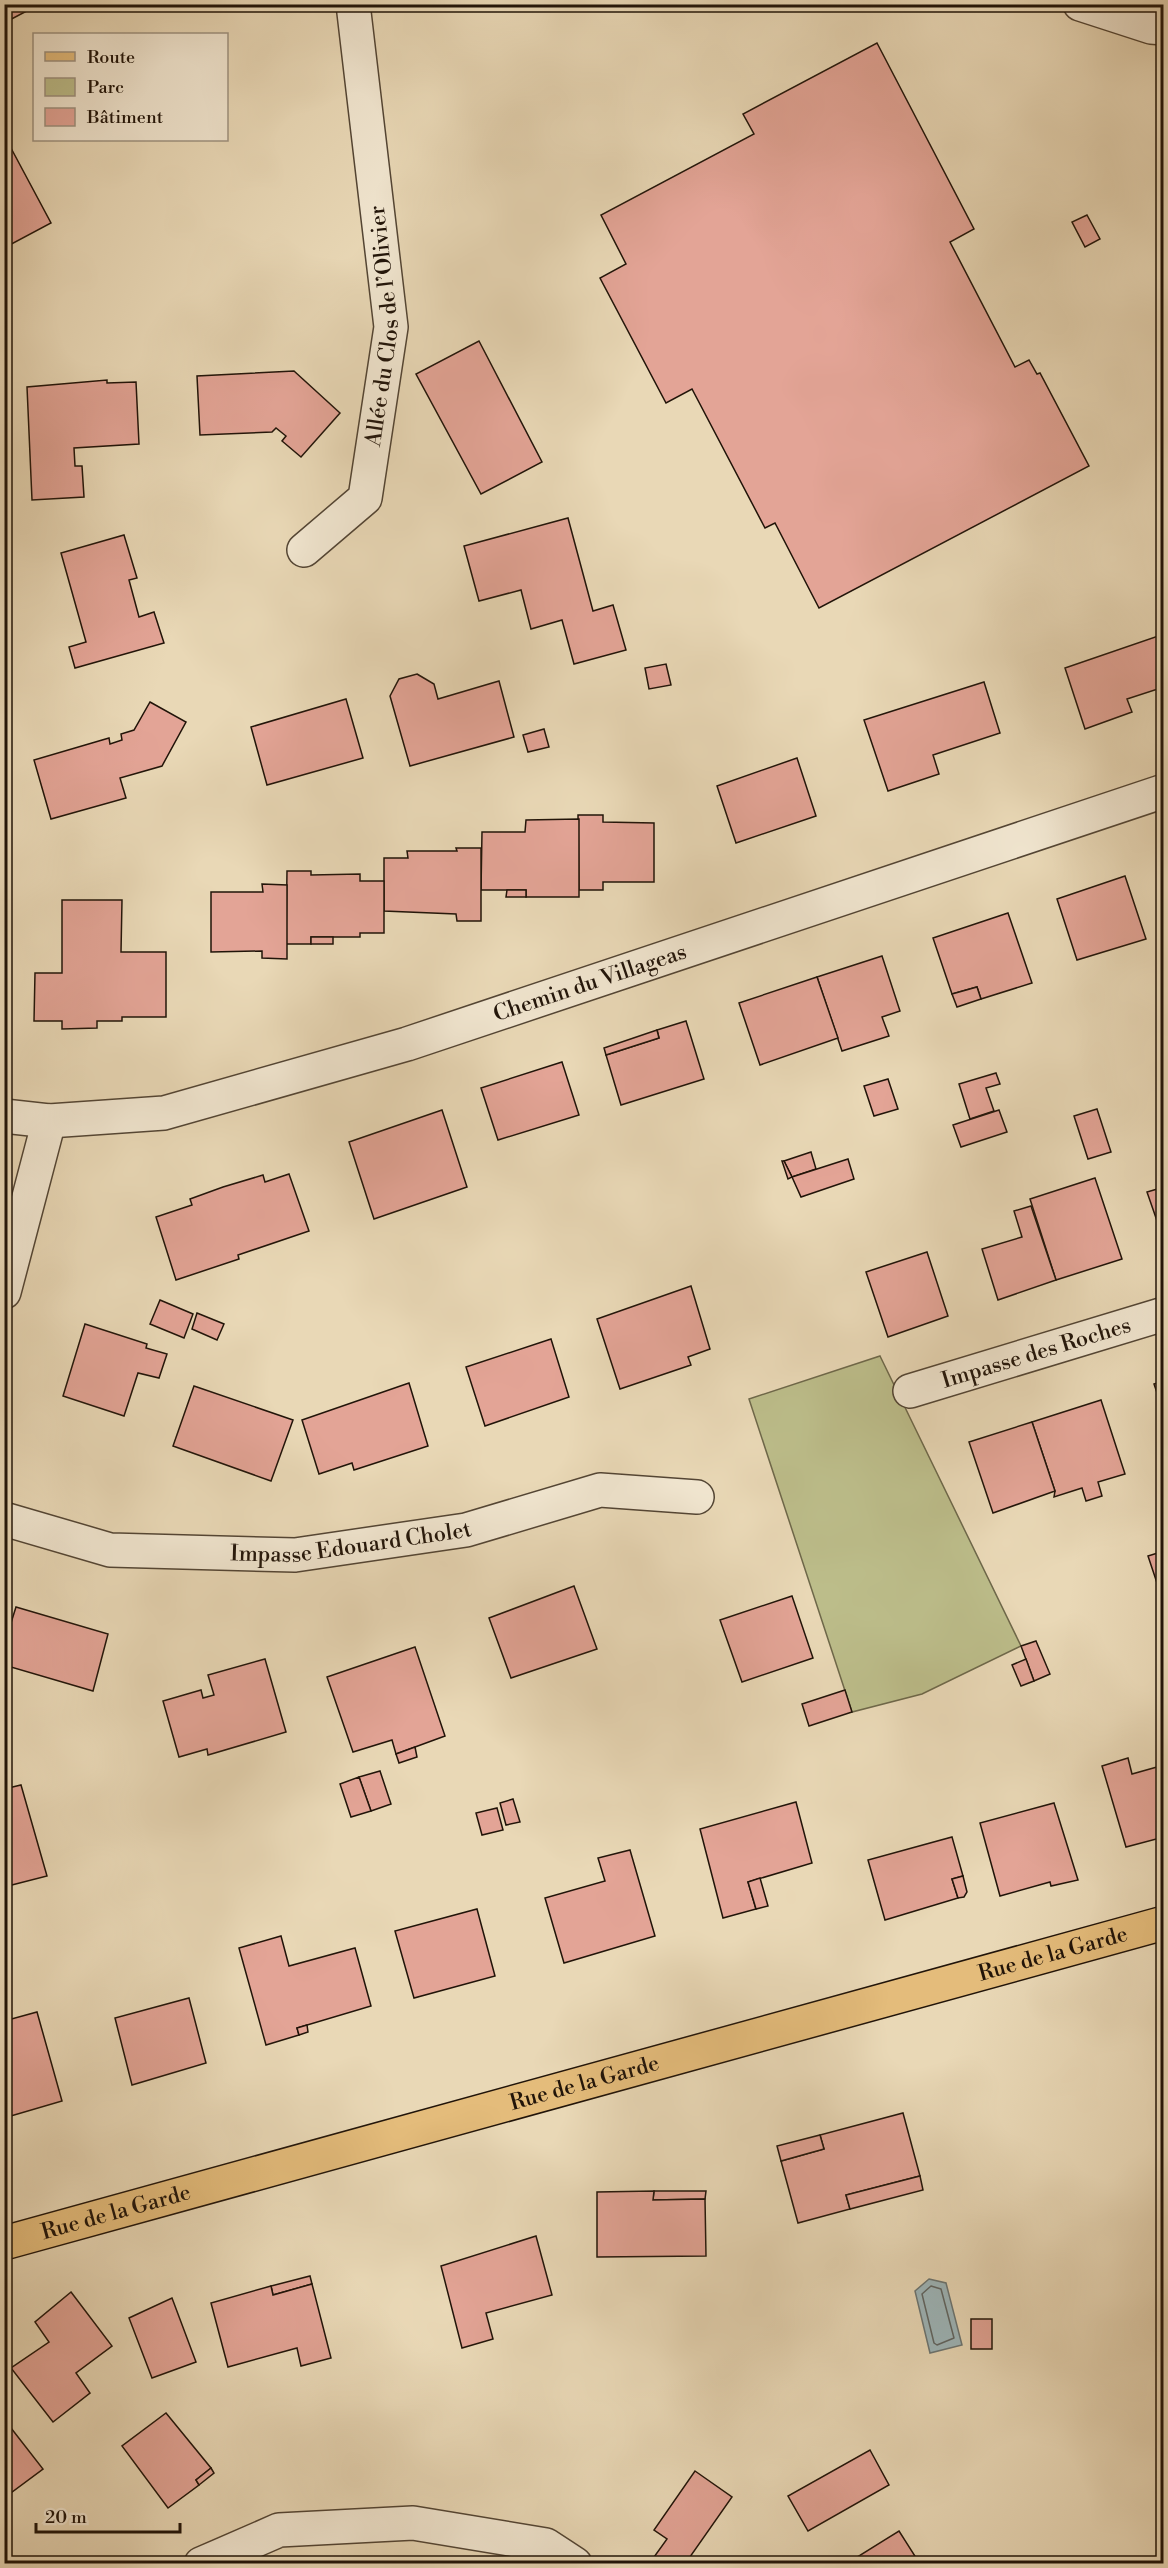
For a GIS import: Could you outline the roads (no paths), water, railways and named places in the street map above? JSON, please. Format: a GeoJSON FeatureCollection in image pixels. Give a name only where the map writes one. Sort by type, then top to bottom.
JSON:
{"type":"FeatureCollection","features":[{"type":"Feature","properties":{"kind":"main road","name":"Rue de la Garde"},"geometry":{"type":"LineString","coordinates":[[4,2243],[1164,1923]]}},
{"type":"Feature","properties":{"kind":"street","name":"Allée du Clos de l’Olivier"},"geometry":{"type":"LineString","coordinates":[[304,550],[365,498],[391,327],[353,4]]}},
{"type":"Feature","properties":{"kind":"street"},"geometry":{"type":"LineString","coordinates":[[1080,4],[1155,20]]}},
{"type":"Feature","properties":{"kind":"street","name":"Chemin du Villageas"},"geometry":{"type":"LineString","coordinates":[[4,1116],[49,1121],[164,1113],[407,1044],[1164,791]]}},
{"type":"Feature","properties":{"kind":"street"},"geometry":{"type":"LineString","coordinates":[[4,1292],[49,1121]]}},
{"type":"Feature","properties":{"kind":"street","name":"Impasse des Roches"},"geometry":{"type":"LineString","coordinates":[[910,1392],[1164,1314]]}},
{"type":"Feature","properties":{"kind":"street","name":"Impasse Edouard Cholet"},"geometry":{"type":"LineString","coordinates":[[4,1519],[110,1550],[295,1555],[466,1530],[600,1490],[697,1497]]}},
{"type":"Feature","properties":{"kind":"street"},"geometry":{"type":"LineString","coordinates":[[201,2564],[279,2530],[413,2523],[546,2545],[575,2564]]}},
{"type":"Feature","properties":{"kind":"water"},"geometry":{"type":"Polygon","coordinates":[[[929,2279],[946,2283],[962,2345],[930,2353],[915,2291],[929,2279]]]}}]}
